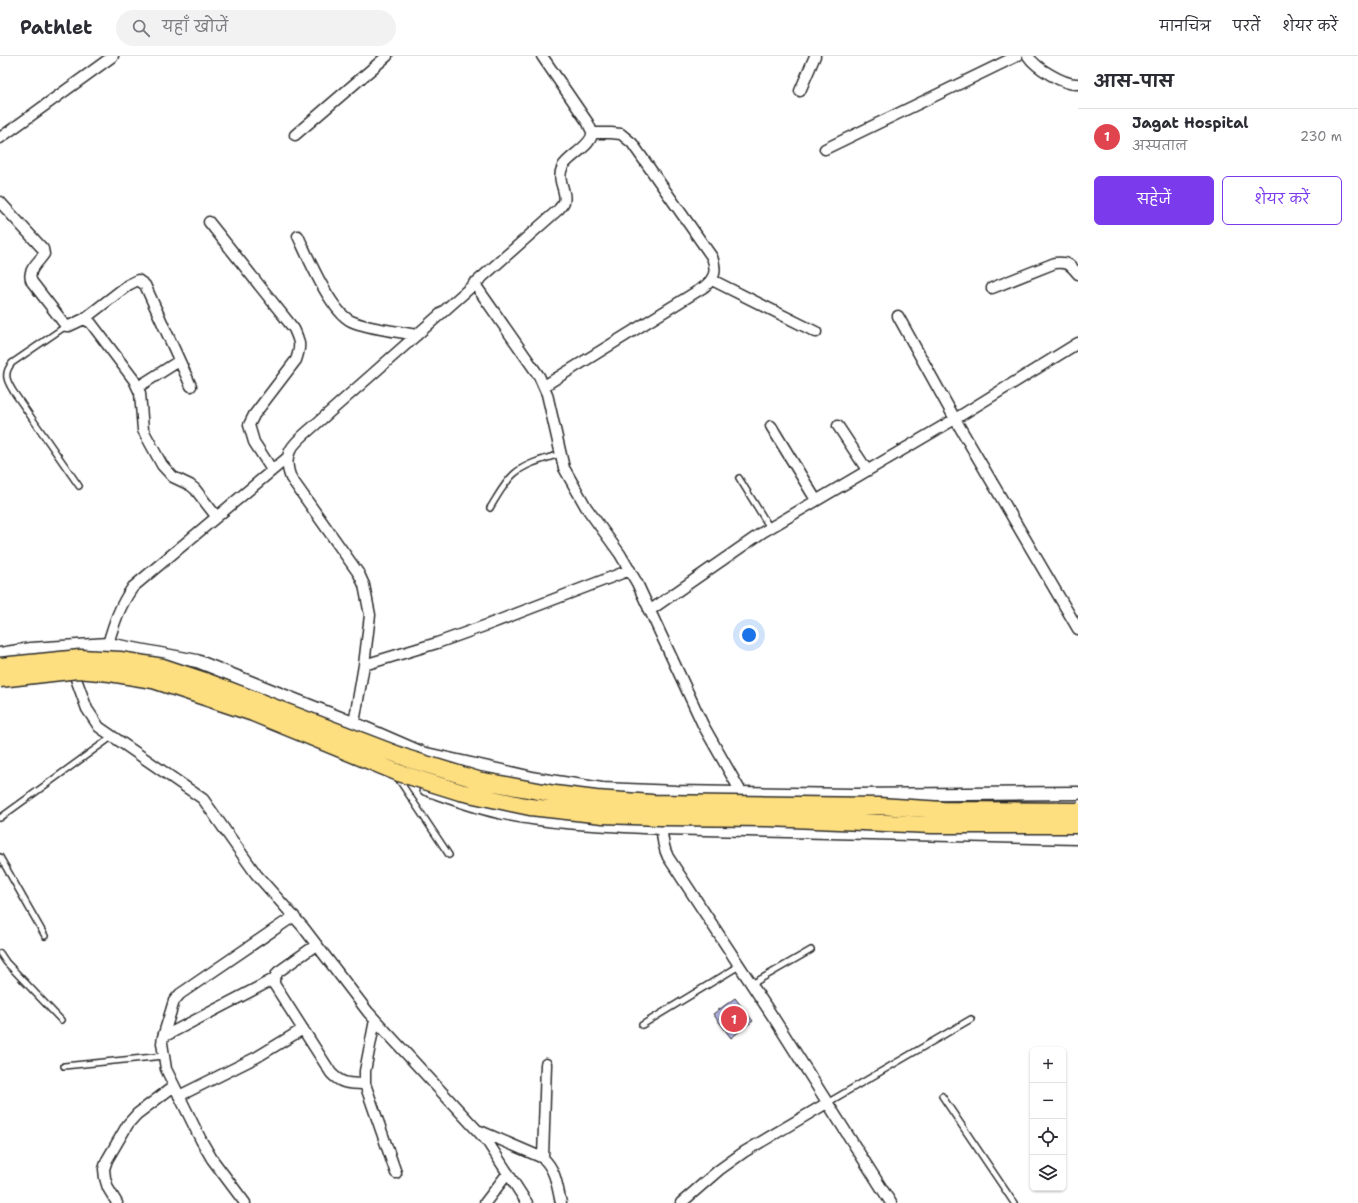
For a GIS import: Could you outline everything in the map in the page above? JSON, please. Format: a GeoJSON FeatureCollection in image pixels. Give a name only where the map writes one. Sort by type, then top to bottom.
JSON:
{"type":"FeatureCollection","features":[{"type":"Feature","properties":{"kind":"highway"},"geometry":{"type":"LineString","coordinates":[[0,666],[80,658],[120,660],[163,667],[205,681],[409,759],[478,780],[556,794],[596,799],[652,802],[879,806],[943,810],[1078,811]]}},
{"type":"Feature","properties":{"kind":"highway"},"geometry":{"type":"LineString","coordinates":[[0,679],[78,670],[110,673],[153,680],[253,713],[399,774],[460,792],[530,807],[603,815],[661,817],[769,818],[932,825],[1078,825]]}},
{"type":"Feature","properties":{"kind":"street"},"geometry":{"type":"LineString","coordinates":[[0,138],[113,56]]}},
{"type":"Feature","properties":{"kind":"street"},"geometry":{"type":"LineString","coordinates":[[295,135],[387,56]]}},
{"type":"Feature","properties":{"kind":"street"},"geometry":{"type":"LineString","coordinates":[[351,761],[353,723],[364,665],[370,615],[364,585],[359,574],[291,478],[287,468],[287,458],[291,448],[564,203],[565,196],[561,185],[560,174],[564,165],[590,140],[592,133],[588,123],[542,56]]}},
{"type":"Feature","properties":{"kind":"street"},"geometry":{"type":"LineString","coordinates":[[800,91],[813,64],[815,56]]}},
{"type":"Feature","properties":{"kind":"street"},"geometry":{"type":"LineString","coordinates":[[825,149],[1017,56]]}},
{"type":"Feature","properties":{"kind":"street"},"geometry":{"type":"LineString","coordinates":[[1028,56],[1037,65],[1060,80],[1066,83],[1078,84]]}},
{"type":"Feature","properties":{"kind":"street"},"geometry":{"type":"LineString","coordinates":[[544,386],[704,287],[712,280],[714,272],[715,265],[712,257],[632,143],[621,134],[592,133]]}},
{"type":"Feature","properties":{"kind":"street"},"geometry":{"type":"LineString","coordinates":[[0,202],[43,249],[44,254],[30,273],[30,278],[63,324],[69,326],[84,319],[128,285],[138,280],[145,285],[191,386]]}},
{"type":"Feature","properties":{"kind":"street"},"geometry":{"type":"LineString","coordinates":[[209,222],[294,329],[300,342],[300,350],[296,360],[254,415],[249,425],[254,442],[272,470]]}},
{"type":"Feature","properties":{"kind":"street"},"geometry":{"type":"LineString","coordinates":[[298,236],[331,302],[343,316],[350,321],[360,324],[417,334]]}},
{"type":"Feature","properties":{"kind":"street"},"geometry":{"type":"LineString","coordinates":[[992,288],[1055,263],[1065,262],[1072,266],[1078,274]]}},
{"type":"Feature","properties":{"kind":"street"},"geometry":{"type":"LineString","coordinates":[[712,280],[816,332]]}},
{"type":"Feature","properties":{"kind":"street"},"geometry":{"type":"LineString","coordinates":[[474,283],[539,376],[550,405],[564,468],[578,495],[630,570],[703,725],[741,792]]}},
{"type":"Feature","properties":{"kind":"street"},"geometry":{"type":"LineString","coordinates":[[898,316],[955,419],[1078,629]]}},
{"type":"Feature","properties":{"kind":"street"},"geometry":{"type":"LineString","coordinates":[[84,319],[91,323],[138,387],[143,430],[162,465],[173,477],[196,489],[216,516]]}},
{"type":"Feature","properties":{"kind":"street"},"geometry":{"type":"LineString","coordinates":[[649,611],[770,528],[955,419],[1078,343]]}},
{"type":"Feature","properties":{"kind":"street"},"geometry":{"type":"LineString","coordinates":[[138,387],[179,361]]}},
{"type":"Feature","properties":{"kind":"street"},"geometry":{"type":"LineString","coordinates":[[771,426],[816,500]]}},
{"type":"Feature","properties":{"kind":"street"},"geometry":{"type":"LineString","coordinates":[[838,426],[867,470]]}},
{"type":"Feature","properties":{"kind":"street"},"geometry":{"type":"LineString","coordinates":[[108,644],[118,612],[124,599],[134,587],[216,516],[287,458]]}},
{"type":"Feature","properties":{"kind":"street"},"geometry":{"type":"LineString","coordinates":[[364,665],[437,643],[630,570]]}},
{"type":"Feature","properties":{"kind":"street"},"geometry":{"type":"LineString","coordinates":[[0,654],[31,649],[108,644],[197,661],[353,723],[422,753],[537,779],[602,789],[851,795],[1078,793]]}},
{"type":"Feature","properties":{"kind":"street"},"geometry":{"type":"LineString","coordinates":[[75,676],[87,709],[92,719],[99,726],[203,799],[256,874],[303,927],[375,1020],[479,1131],[493,1149],[527,1203]]}},
{"type":"Feature","properties":{"kind":"street"},"geometry":{"type":"LineString","coordinates":[[0,686],[75,676],[146,686],[214,707],[399,780],[464,802],[504,813],[552,821],[662,828],[1078,838]]}},
{"type":"Feature","properties":{"kind":"street"},"geometry":{"type":"LineString","coordinates":[[662,828],[662,840],[668,857],[752,984],[891,1203]]}},
{"type":"Feature","properties":{"kind":"street"},"geometry":{"type":"LineString","coordinates":[[245,1203],[212,1159],[174,1086],[166,1069],[162,1043],[163,1037],[174,1001],[180,994],[294,916]]}},
{"type":"Feature","properties":{"kind":"street"},"geometry":{"type":"LineString","coordinates":[[163,1037],[274,979],[278,972],[315,944]]}},
{"type":"Feature","properties":{"kind":"street"},"geometry":{"type":"LineString","coordinates":[[274,979],[274,984],[330,1073],[337,1080],[344,1083],[365,1084]]}},
{"type":"Feature","properties":{"kind":"street"},"geometry":{"type":"LineString","coordinates":[[375,1020],[365,1071],[365,1084],[396,1173]]}},
{"type":"Feature","properties":{"kind":"street"},"geometry":{"type":"LineString","coordinates":[[180,1096],[257,1057],[303,1029]]}},
{"type":"Feature","properties":{"kind":"street"},"geometry":{"type":"LineString","coordinates":[[543,1158],[546,1064]]}},
{"type":"Feature","properties":{"kind":"street"},"geometry":{"type":"LineString","coordinates":[[117,1203],[108,1188],[105,1178],[104,1169],[107,1160],[128,1124],[137,1114],[174,1086]]}},
{"type":"Feature","properties":{"kind":"street"},"geometry":{"type":"LineString","coordinates":[[681,1203],[739,1155],[827,1103]]}},
{"type":"Feature","properties":{"kind":"street"},"geometry":{"type":"LineString","coordinates":[[479,1131],[543,1158],[550,1164],[561,1203]]}},
{"type":"Feature","properties":{"kind":"street"},"geometry":{"type":"LineString","coordinates":[[485,1203],[508,1173]]}},
{"type":"Feature","properties":{"kind":"lane"},"geometry":{"type":"LineString","coordinates":[[66,326],[12,363],[6,373],[6,380],[79,486]]}},
{"type":"Feature","properties":{"kind":"lane"},"geometry":{"type":"LineString","coordinates":[[490,508],[514,474],[527,466],[560,454]]}},
{"type":"Feature","properties":{"kind":"lane"},"geometry":{"type":"LineString","coordinates":[[739,478],[770,528]]}},
{"type":"Feature","properties":{"kind":"lane"},"geometry":{"type":"LineString","coordinates":[[0,818],[113,736]]}},
{"type":"Feature","properties":{"kind":"lane"},"geometry":{"type":"LineString","coordinates":[[399,780],[449,855]]}},
{"type":"Feature","properties":{"kind":"lane"},"geometry":{"type":"LineString","coordinates":[[0,857],[45,936]]}},
{"type":"Feature","properties":{"kind":"lane"},"geometry":{"type":"LineString","coordinates":[[752,984],[811,950]]}},
{"type":"Feature","properties":{"kind":"lane"},"geometry":{"type":"LineString","coordinates":[[0,953],[6,962],[61,1020]]}},
{"type":"Feature","properties":{"kind":"lane"},"geometry":{"type":"LineString","coordinates":[[642,1025],[739,966]]}},
{"type":"Feature","properties":{"kind":"lane"},"geometry":{"type":"LineString","coordinates":[[827,1103],[970,1019]]}},
{"type":"Feature","properties":{"kind":"lane"},"geometry":{"type":"LineString","coordinates":[[64,1066],[164,1056]]}},
{"type":"Feature","properties":{"kind":"lane"},"geometry":{"type":"LineString","coordinates":[[942,1096],[1014,1203]]}},
{"type":"Feature","properties":{"kind":"building"},"geometry":{"type":"Polygon","coordinates":[[[735,998],[753,1021],[731,1038],[713,1014],[735,998]]]}},
{"type":"Feature","properties":{"kind":"place","name":"Jagat Hospital"},"geometry":{"type":"Point","coordinates":[734,1019]}}]}
